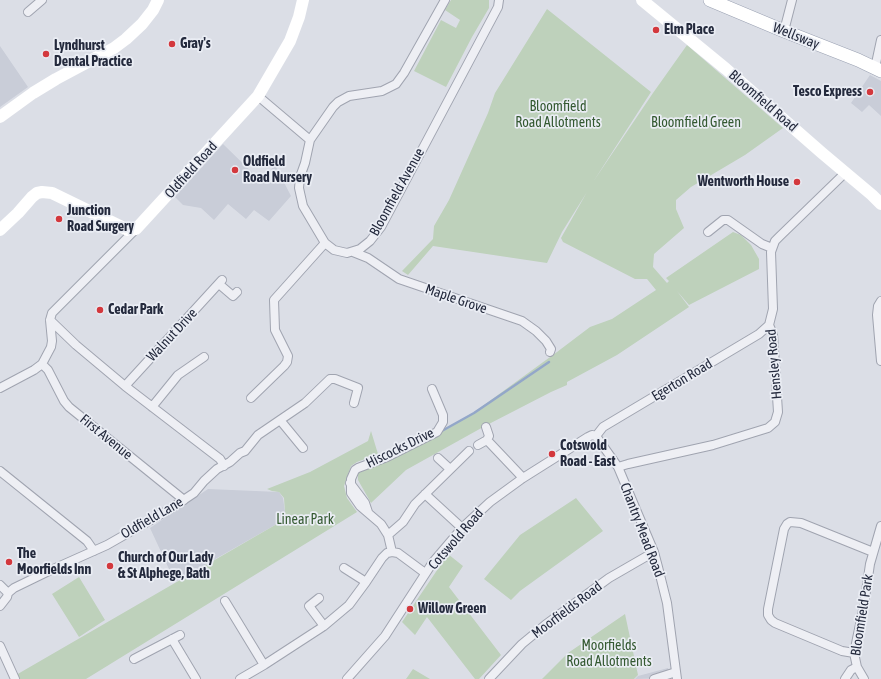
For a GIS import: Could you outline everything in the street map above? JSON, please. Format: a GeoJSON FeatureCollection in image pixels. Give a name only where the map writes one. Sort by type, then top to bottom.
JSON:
{"type":"FeatureCollection","features":[{"type":"Feature","properties":{"kind":"main road","name":"Wellsway"},"geometry":{"type":"LineString","coordinates":[[710,0],[858,60],[878,70]]}},
{"type":"Feature","properties":{"kind":"street"},"geometry":{"type":"LineString","coordinates":[[28,12],[42,0]]}},
{"type":"Feature","properties":{"kind":"street"},"geometry":{"type":"LineString","coordinates":[[0,117],[33,93],[56,79],[114,48],[142,24],[153,10],[158,0]]}},
{"type":"Feature","properties":{"kind":"street","name":"Oldfield Road"},"geometry":{"type":"LineString","coordinates":[[50,320],[55,310],[136,230],[258,96],[290,41],[299,17],[303,0]]}},
{"type":"Feature","properties":{"kind":"street"},"geometry":{"type":"LineString","coordinates":[[353,252],[339,252],[325,243],[303,206],[299,188],[300,177],[310,140],[338,102],[349,96],[382,91],[396,84],[404,73],[445,0]]}},
{"type":"Feature","properties":{"kind":"street","name":"Bloomfield Avenue"},"geometry":{"type":"LineString","coordinates":[[353,252],[360,249],[370,241],[381,227],[498,7],[499,0]]}},
{"type":"Feature","properties":{"kind":"street","name":"Bloomfield Road"},"geometry":{"type":"LineString","coordinates":[[642,0],[726,69],[881,204]]}},
{"type":"Feature","properties":{"kind":"street"},"geometry":{"type":"LineString","coordinates":[[784,31],[792,0]]}},
{"type":"Feature","properties":{"kind":"street"},"geometry":{"type":"LineString","coordinates":[[878,70],[881,40]]}},
{"type":"Feature","properties":{"kind":"street"},"geometry":{"type":"LineString","coordinates":[[258,96],[310,140]]}},
{"type":"Feature","properties":{"kind":"street"},"geometry":{"type":"LineString","coordinates":[[708,232],[723,220],[728,220],[762,244],[772,248],[780,236],[845,172]]}},
{"type":"Feature","properties":{"kind":"street"},"geometry":{"type":"LineString","coordinates":[[0,230],[32,197],[37,193],[42,192],[52,193],[128,230],[136,230]]}},
{"type":"Feature","properties":{"kind":"street"},"geometry":{"type":"LineString","coordinates":[[251,398],[287,362],[288,356],[275,330],[274,300],[325,243]]}},
{"type":"Feature","properties":{"kind":"street","name":"Hensley Road"},"geometry":{"type":"LineString","coordinates":[[618,467],[713,445],[768,428],[775,422],[778,412],[773,334],[769,325],[773,309],[770,256],[772,248]]}},
{"type":"Feature","properties":{"kind":"street","name":"Maple Grove"},"geometry":{"type":"LineString","coordinates":[[353,252],[368,258],[399,279],[530,325],[546,341],[551,349],[550,352]]}},
{"type":"Feature","properties":{"kind":"street","name":"Walnut Drive"},"geometry":{"type":"LineString","coordinates":[[125,386],[220,282],[233,296],[237,292]]}},
{"type":"Feature","properties":{"kind":"street"},"geometry":{"type":"LineString","coordinates":[[881,301],[878,306],[877,315],[881,361]]}},
{"type":"Feature","properties":{"kind":"street"},"geometry":{"type":"LineString","coordinates":[[0,388],[34,370],[42,364],[49,353],[52,341],[50,320]]}},
{"type":"Feature","properties":{"kind":"street"},"geometry":{"type":"LineString","coordinates":[[50,320],[76,345],[125,386],[220,459],[224,466]]}},
{"type":"Feature","properties":{"kind":"street","name":"Egerton Road"},"geometry":{"type":"LineString","coordinates":[[596,436],[603,427],[759,334],[769,325]]}},
{"type":"Feature","properties":{"kind":"street"},"geometry":{"type":"LineString","coordinates":[[152,407],[178,375],[203,356]]}},
{"type":"Feature","properties":{"kind":"street","name":"First Avenue"},"geometry":{"type":"LineString","coordinates":[[42,364],[48,370],[64,401],[69,407],[184,500]]}},
{"type":"Feature","properties":{"kind":"street"},"geometry":{"type":"LineString","coordinates":[[303,448],[280,420],[305,403],[330,379],[335,379],[358,388],[354,403]]}},
{"type":"Feature","properties":{"kind":"street","name":"Hiscocks Drive"},"geometry":{"type":"LineString","coordinates":[[392,552],[388,535],[381,524],[360,506],[351,493],[350,483],[353,474],[358,468],[387,457],[437,432],[443,422],[443,415],[432,389]]}},
{"type":"Feature","properties":{"kind":"street","name":"Oldfield Lane"},"geometry":{"type":"LineString","coordinates":[[7,595],[14,588],[94,551],[152,520],[184,500],[199,488],[210,475],[240,453],[245,452],[258,434],[280,420]]}},
{"type":"Feature","properties":{"kind":"street"},"geometry":{"type":"LineString","coordinates":[[478,445],[489,436],[486,427]]}},
{"type":"Feature","properties":{"kind":"street","name":"Cotswold Road"},"geometry":{"type":"LineString","coordinates":[[348,679],[385,636],[433,562],[462,528],[490,502],[523,478],[590,436],[596,436]]}},
{"type":"Feature","properties":{"kind":"street","name":"Chantry Mead Road"},"geometry":{"type":"LineString","coordinates":[[596,436],[618,467],[654,552],[667,604],[676,675]]}},
{"type":"Feature","properties":{"kind":"street"},"geometry":{"type":"LineString","coordinates":[[486,440],[523,478]]}},
{"type":"Feature","properties":{"kind":"street"},"geometry":{"type":"LineString","coordinates":[[388,535],[403,522],[415,504],[469,451]]}},
{"type":"Feature","properties":{"kind":"street","name":"Hiscocks Drive"},"geometry":{"type":"LineString","coordinates":[[438,458],[450,469]]}},
{"type":"Feature","properties":{"kind":"street"},"geometry":{"type":"LineString","coordinates":[[0,471],[87,542],[94,551]]}},
{"type":"Feature","properties":{"kind":"street"},"geometry":{"type":"LineString","coordinates":[[425,494],[462,528]]}},
{"type":"Feature","properties":{"kind":"street"},"geometry":{"type":"LineString","coordinates":[[854,653],[842,651],[775,623],[768,615],[768,610],[784,529],[790,522],[801,523],[873,552]]}},
{"type":"Feature","properties":{"kind":"street","name":"Bloomfield Park"},"geometry":{"type":"LineString","coordinates":[[864,679],[857,667],[854,653],[873,552],[881,526]]}},
{"type":"Feature","properties":{"kind":"street","name":"Moorfields Road"},"geometry":{"type":"LineString","coordinates":[[489,679],[522,644],[545,625],[609,578],[654,552]]}},
{"type":"Feature","properties":{"kind":"street"},"geometry":{"type":"LineString","coordinates":[[240,679],[324,626],[349,605],[387,553],[398,553],[404,556],[426,573]]}},
{"type":"Feature","properties":{"kind":"street"},"geometry":{"type":"LineString","coordinates":[[344,568],[366,582]]}},
{"type":"Feature","properties":{"kind":"street"},"geometry":{"type":"LineString","coordinates":[[0,585],[7,595],[0,606]]}},
{"type":"Feature","properties":{"kind":"street"},"geometry":{"type":"LineString","coordinates":[[319,598],[309,606],[324,626]]}},
{"type":"Feature","properties":{"kind":"street"},"geometry":{"type":"LineString","coordinates":[[225,601],[264,665]]}},
{"type":"Feature","properties":{"kind":"street"},"geometry":{"type":"LineString","coordinates":[[134,659],[180,635]]}},
{"type":"Feature","properties":{"kind":"street"},"geometry":{"type":"LineString","coordinates":[[172,639],[196,679]]}},
{"type":"Feature","properties":{"kind":"street"},"geometry":{"type":"LineString","coordinates":[[0,646],[15,679]]}},
{"type":"Feature","properties":{"kind":"street"},"geometry":{"type":"LineString","coordinates":[[845,679],[851,670],[857,667]]}},
{"type":"Feature","properties":{"kind":"street"},"geometry":{"type":"LineString","coordinates":[[654,679],[676,675]]}},
{"type":"Feature","properties":{"kind":"shaded area"},"geometry":{"type":"Polygon","coordinates":[[[0,46],[28,87],[0,107],[0,46]]]}},
{"type":"Feature","properties":{"kind":"shaded area","name":"Tesco Express"},"geometry":{"type":"Polygon","coordinates":[[[870,75],[881,81],[881,116],[869,105],[862,112],[851,103],[870,75]]]}},
{"type":"Feature","properties":{"kind":"shaded area"},"geometry":{"type":"Polygon","coordinates":[[[223,144],[261,181],[275,165],[291,196],[269,221],[254,210],[246,219],[228,204],[214,220],[201,208],[183,205],[175,197],[223,144]]]}},
{"type":"Feature","properties":{"kind":"shaded area"},"geometry":{"type":"Polygon","coordinates":[[[208,489],[279,492],[283,498],[285,512],[282,521],[175,582],[150,528],[208,489]]]}},
{"type":"Feature","properties":{"kind":"shaded area"},"geometry":{"type":"Polygon","coordinates":[[[668,668],[671,678],[635,679],[638,676],[668,668]]]}},
{"type":"Feature","properties":{"kind":"green space"},"geometry":{"type":"Polygon","coordinates":[[[451,0],[489,0],[489,8],[446,87],[414,71],[441,20],[456,28],[460,20],[445,10],[451,0]]]}},
{"type":"Feature","properties":{"kind":"green space"},"geometry":{"type":"Polygon","coordinates":[[[547,9],[651,92],[593,182],[687,45],[783,128],[745,155],[691,187],[676,200],[676,209],[684,228],[654,254],[653,267],[667,283],[669,281],[666,278],[733,232],[741,235],[751,245],[759,259],[759,269],[689,305],[677,291],[689,307],[617,355],[567,382],[567,385],[485,426],[406,470],[371,503],[358,480],[358,470],[413,449],[469,416],[590,327],[612,319],[656,290],[647,279],[635,279],[563,242],[561,238],[587,192],[562,232],[547,263],[433,246],[408,275],[402,271],[433,239],[434,226],[449,200],[488,113],[495,93],[547,9]]]}},
{"type":"Feature","properties":{"kind":"green space","name":"Linear Park"},"geometry":{"type":"Polygon","coordinates":[[[371,431],[378,454],[357,462],[351,466],[344,486],[347,498],[357,512],[86,679],[18,679],[16,675],[282,521],[285,512],[284,498],[279,492],[267,489],[310,472],[368,441],[371,431]]]}},
{"type":"Feature","properties":{"kind":"green space"},"geometry":{"type":"Polygon","coordinates":[[[576,498],[603,531],[520,591],[511,600],[484,579],[520,535],[576,498]]]}},
{"type":"Feature","properties":{"kind":"green space"},"geometry":{"type":"Polygon","coordinates":[[[448,554],[463,566],[449,587],[501,655],[479,679],[475,679],[427,617],[415,635],[402,622],[448,554]]]}},
{"type":"Feature","properties":{"kind":"green space"},"geometry":{"type":"Polygon","coordinates":[[[79,577],[105,620],[79,637],[52,594],[79,577]]]}},
{"type":"Feature","properties":{"kind":"green space","name":"Moorfields Road Allotments"},"geometry":{"type":"Polygon","coordinates":[[[625,614],[638,675],[634,679],[542,679],[568,653],[625,614]]]}},
{"type":"Feature","properties":{"kind":"green space"},"geometry":{"type":"Polygon","coordinates":[[[413,669],[430,679],[406,679],[413,669]]]}},
{"type":"Feature","properties":{"kind":"waterway"},"geometry":{"type":"LineString","coordinates":[[440,432],[474,413],[549,362]]}},
{"type":"Feature","properties":{"kind":"place","name":"Elm Place"},"geometry":{"type":"Point","coordinates":[656,30]}},
{"type":"Feature","properties":{"kind":"place","name":"Gray's"},"geometry":{"type":"Point","coordinates":[172,44]}},
{"type":"Feature","properties":{"kind":"place","name":"Lyndhurst Dental Practice"},"geometry":{"type":"Point","coordinates":[46,54]}},
{"type":"Feature","properties":{"kind":"place","name":"Tesco Express"},"geometry":{"type":"Point","coordinates":[870,92]}},
{"type":"Feature","properties":{"kind":"place","name":"Oldfield Road Nursery"},"geometry":{"type":"Point","coordinates":[235,170]}},
{"type":"Feature","properties":{"kind":"place","name":"Wentworth House"},"geometry":{"type":"Point","coordinates":[797,182]}},
{"type":"Feature","properties":{"kind":"place","name":"Junction Road Surgery"},"geometry":{"type":"Point","coordinates":[59,219]}},
{"type":"Feature","properties":{"kind":"place","name":"Cedar Park"},"geometry":{"type":"Point","coordinates":[100,310]}},
{"type":"Feature","properties":{"kind":"place","name":"Cotswold Road - East"},"geometry":{"type":"Point","coordinates":[552,454]}},
{"type":"Feature","properties":{"kind":"place","name":"The Moorfields Inn"},"geometry":{"type":"Point","coordinates":[9,562]}},
{"type":"Feature","properties":{"kind":"place","name":"Church of Our Lady & St Alphege, Bath"},"geometry":{"type":"Point","coordinates":[110,566]}},
{"type":"Feature","properties":{"kind":"place","name":"Willow Green"},"geometry":{"type":"Point","coordinates":[410,609]}},
{"type":"Feature","properties":{"kind":"park label","name":"Bloomfield Road Allotments"},"geometry":{"type":"Point","coordinates":[558,116]}},
{"type":"Feature","properties":{"kind":"park label","name":"Bloomfield Green"},"geometry":{"type":"Point","coordinates":[696,123]}}]}
